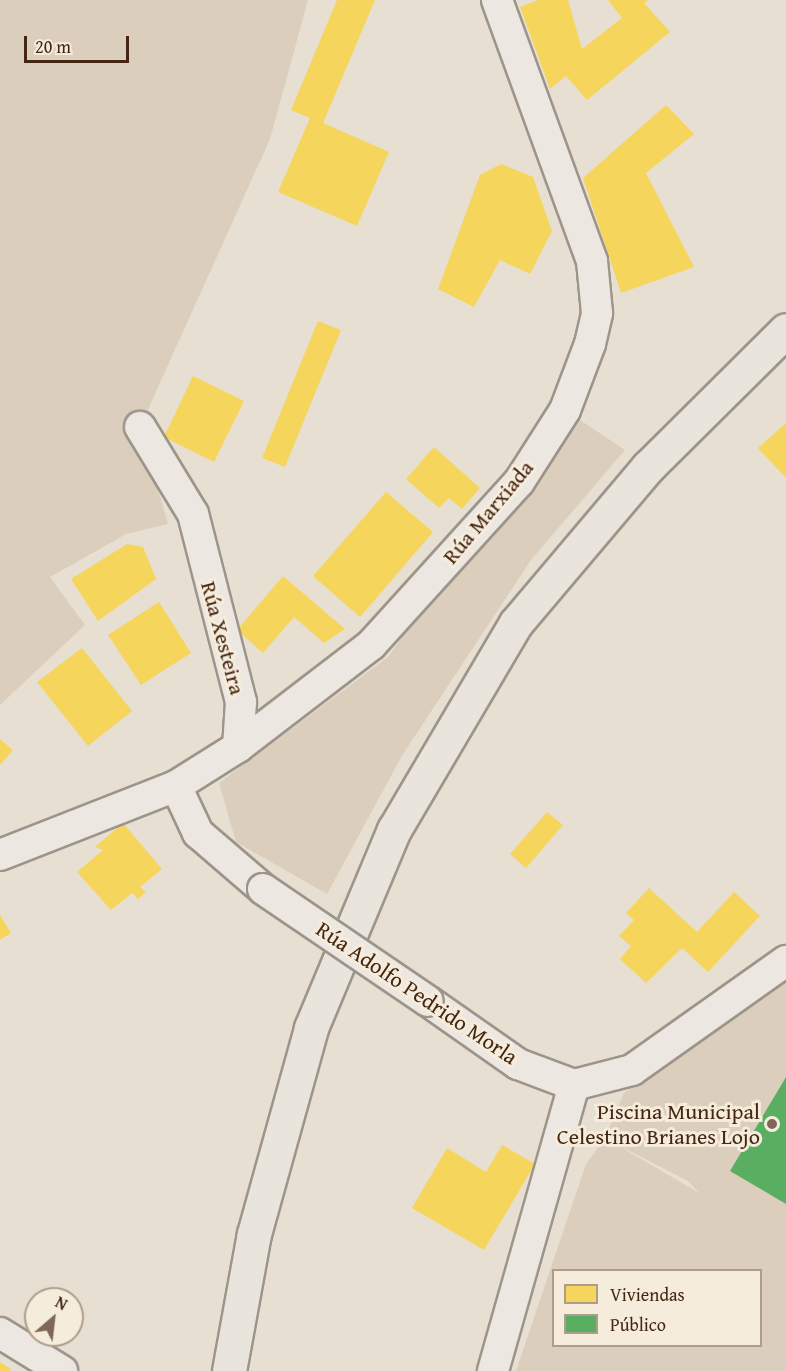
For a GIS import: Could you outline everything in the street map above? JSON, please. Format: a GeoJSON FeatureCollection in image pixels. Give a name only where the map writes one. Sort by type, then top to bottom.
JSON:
{"type":"FeatureCollection","features":[{"type":"Feature","properties":{"kind":"highway"},"geometry":{"type":"LineString","coordinates":[[229,1371],[254,1234],[311,1028],[394,830],[516,623],[648,467],[786,330]]}},
{"type":"Feature","properties":{"kind":"street","name":"Rúa Marxiada"},"geometry":{"type":"LineString","coordinates":[[238,747],[371,645],[519,482],[565,410],[590,344],[597,314],[592,261],[497,0]]}},
{"type":"Feature","properties":{"kind":"street","name":"Rúa Xesteira"},"geometry":{"type":"LineString","coordinates":[[140,427],[193,514],[241,702],[238,747]]}},
{"type":"Feature","properties":{"kind":"street"},"geometry":{"type":"LineString","coordinates":[[0,855],[176,786],[238,747]]}},
{"type":"Feature","properties":{"kind":"street","name":"Rúa Adolfo Pedrido Morla"},"geometry":{"type":"LineString","coordinates":[[176,786],[198,833],[263,889],[518,1064],[574,1084]]}},
{"type":"Feature","properties":{"kind":"street"},"geometry":{"type":"LineString","coordinates":[[493,1371],[574,1084],[632,1070],[786,961]]}},
{"type":"Feature","properties":{"kind":"street"},"geometry":{"type":"LineString","coordinates":[[0,1333],[62,1371]]}},
{"type":"Feature","properties":{"kind":"shaded area"},"geometry":{"type":"Polygon","coordinates":[[[0,0],[308,0],[270,139],[140,427],[168,524],[126,534],[50,577],[85,625],[0,705],[0,0]]]}},
{"type":"Feature","properties":{"kind":"shaded area"},"geometry":{"type":"Polygon","coordinates":[[[565,410],[625,450],[531,560],[403,754],[327,894],[236,842],[219,783],[388,657],[565,410]]]}},
{"type":"Feature","properties":{"kind":"shaded area"},"geometry":{"type":"Polygon","coordinates":[[[786,965],[786,1371],[516,1371],[586,1164],[605,1138],[624,1093],[786,965]],[[624,1148],[699,1193],[688,1181],[624,1148]]]}},
{"type":"Feature","properties":{"kind":"building: Viviendas"},"geometry":{"type":"Polygon","coordinates":[[[337,0],[375,0],[323,123],[389,152],[357,226],[278,192],[310,118],[291,110],[337,0]]]}},
{"type":"Feature","properties":{"kind":"building: Viviendas"},"geometry":{"type":"Polygon","coordinates":[[[538,0],[568,0],[582,49],[622,18],[608,0],[648,0],[644,3],[670,32],[587,100],[566,76],[550,89],[520,7],[538,0]]]}},
{"type":"Feature","properties":{"kind":"building: Viviendas"},"geometry":{"type":"Polygon","coordinates":[[[666,105],[694,134],[646,173],[694,267],[621,293],[583,178],[666,105]]]}},
{"type":"Feature","properties":{"kind":"building: Viviendas"},"geometry":{"type":"Polygon","coordinates":[[[501,164],[533,177],[552,231],[530,274],[500,260],[474,307],[438,289],[480,175],[501,164]]]}},
{"type":"Feature","properties":{"kind":"building: Viviendas"},"geometry":{"type":"Polygon","coordinates":[[[318,321],[341,330],[285,467],[262,458],[318,321]]]}},
{"type":"Feature","properties":{"kind":"building: Viviendas"},"geometry":{"type":"Polygon","coordinates":[[[193,376],[244,401],[214,462],[164,437],[193,376]]]}},
{"type":"Feature","properties":{"kind":"building: Viviendas"},"geometry":{"type":"Polygon","coordinates":[[[786,423],[786,478],[758,448],[786,423]]]}},
{"type":"Feature","properties":{"kind":"building: Viviendas"},"geometry":{"type":"Polygon","coordinates":[[[434,447],[480,488],[462,509],[449,498],[439,508],[406,479],[434,447]]]}},
{"type":"Feature","properties":{"kind":"building: Viviendas"},"geometry":{"type":"Polygon","coordinates":[[[386,492],[433,532],[360,617],[313,576],[386,492]]]}},
{"type":"Feature","properties":{"kind":"building: Viviendas"},"geometry":{"type":"Polygon","coordinates":[[[127,544],[143,547],[156,579],[98,621],[71,579],[127,544]]]}},
{"type":"Feature","properties":{"kind":"building: Viviendas"},"geometry":{"type":"Polygon","coordinates":[[[283,576],[345,629],[324,643],[294,617],[263,653],[237,630],[283,576]]]}},
{"type":"Feature","properties":{"kind":"building: Viviendas"},"geometry":{"type":"Polygon","coordinates":[[[159,602],[191,653],[141,685],[108,635],[159,602]]]}},
{"type":"Feature","properties":{"kind":"building: Viviendas"},"geometry":{"type":"Polygon","coordinates":[[[82,648],[132,711],[88,746],[37,682],[82,648]]]}},
{"type":"Feature","properties":{"kind":"building: Viviendas"},"geometry":{"type":"Polygon","coordinates":[[[0,739],[13,750],[0,765],[0,739]]]}},
{"type":"Feature","properties":{"kind":"building: Viviendas"},"geometry":{"type":"Polygon","coordinates":[[[547,812],[563,825],[526,868],[510,854],[547,812]]]}},
{"type":"Feature","properties":{"kind":"building: Viviendas"},"geometry":{"type":"Polygon","coordinates":[[[123,823],[162,869],[140,887],[146,892],[138,899],[132,893],[111,910],[77,872],[103,850],[95,847],[123,823]]]}},
{"type":"Feature","properties":{"kind":"building: Viviendas"},"geometry":{"type":"Polygon","coordinates":[[[649,888],[697,932],[734,892],[760,916],[708,972],[682,948],[646,983],[620,959],[631,946],[619,936],[634,920],[626,913],[649,888]]]}},
{"type":"Feature","properties":{"kind":"building: Viviendas"},"geometry":{"type":"Polygon","coordinates":[[[0,915],[11,933],[0,940],[0,915]]]}},
{"type":"Feature","properties":{"kind":"building: Viviendas"},"geometry":{"type":"Polygon","coordinates":[[[502,1145],[535,1164],[484,1250],[412,1208],[447,1148],[486,1172],[502,1145]]]}},
{"type":"Feature","properties":{"kind":"building: Viviendas"},"geometry":{"type":"Polygon","coordinates":[[[0,1362],[11,1369],[10,1371],[0,1371],[0,1362]]]}},
{"type":"Feature","properties":{"kind":"building: Público","name":"Piscina Municipal Celestino Brianes Lojo"},"geometry":{"type":"Polygon","coordinates":[[[786,1077],[786,1204],[730,1171],[786,1077]]]}},
{"type":"Feature","properties":{"kind":"place","name":"Piscina Municipal Celestino Brianes Lojo"},"geometry":{"type":"Point","coordinates":[772,1124]}}]}
